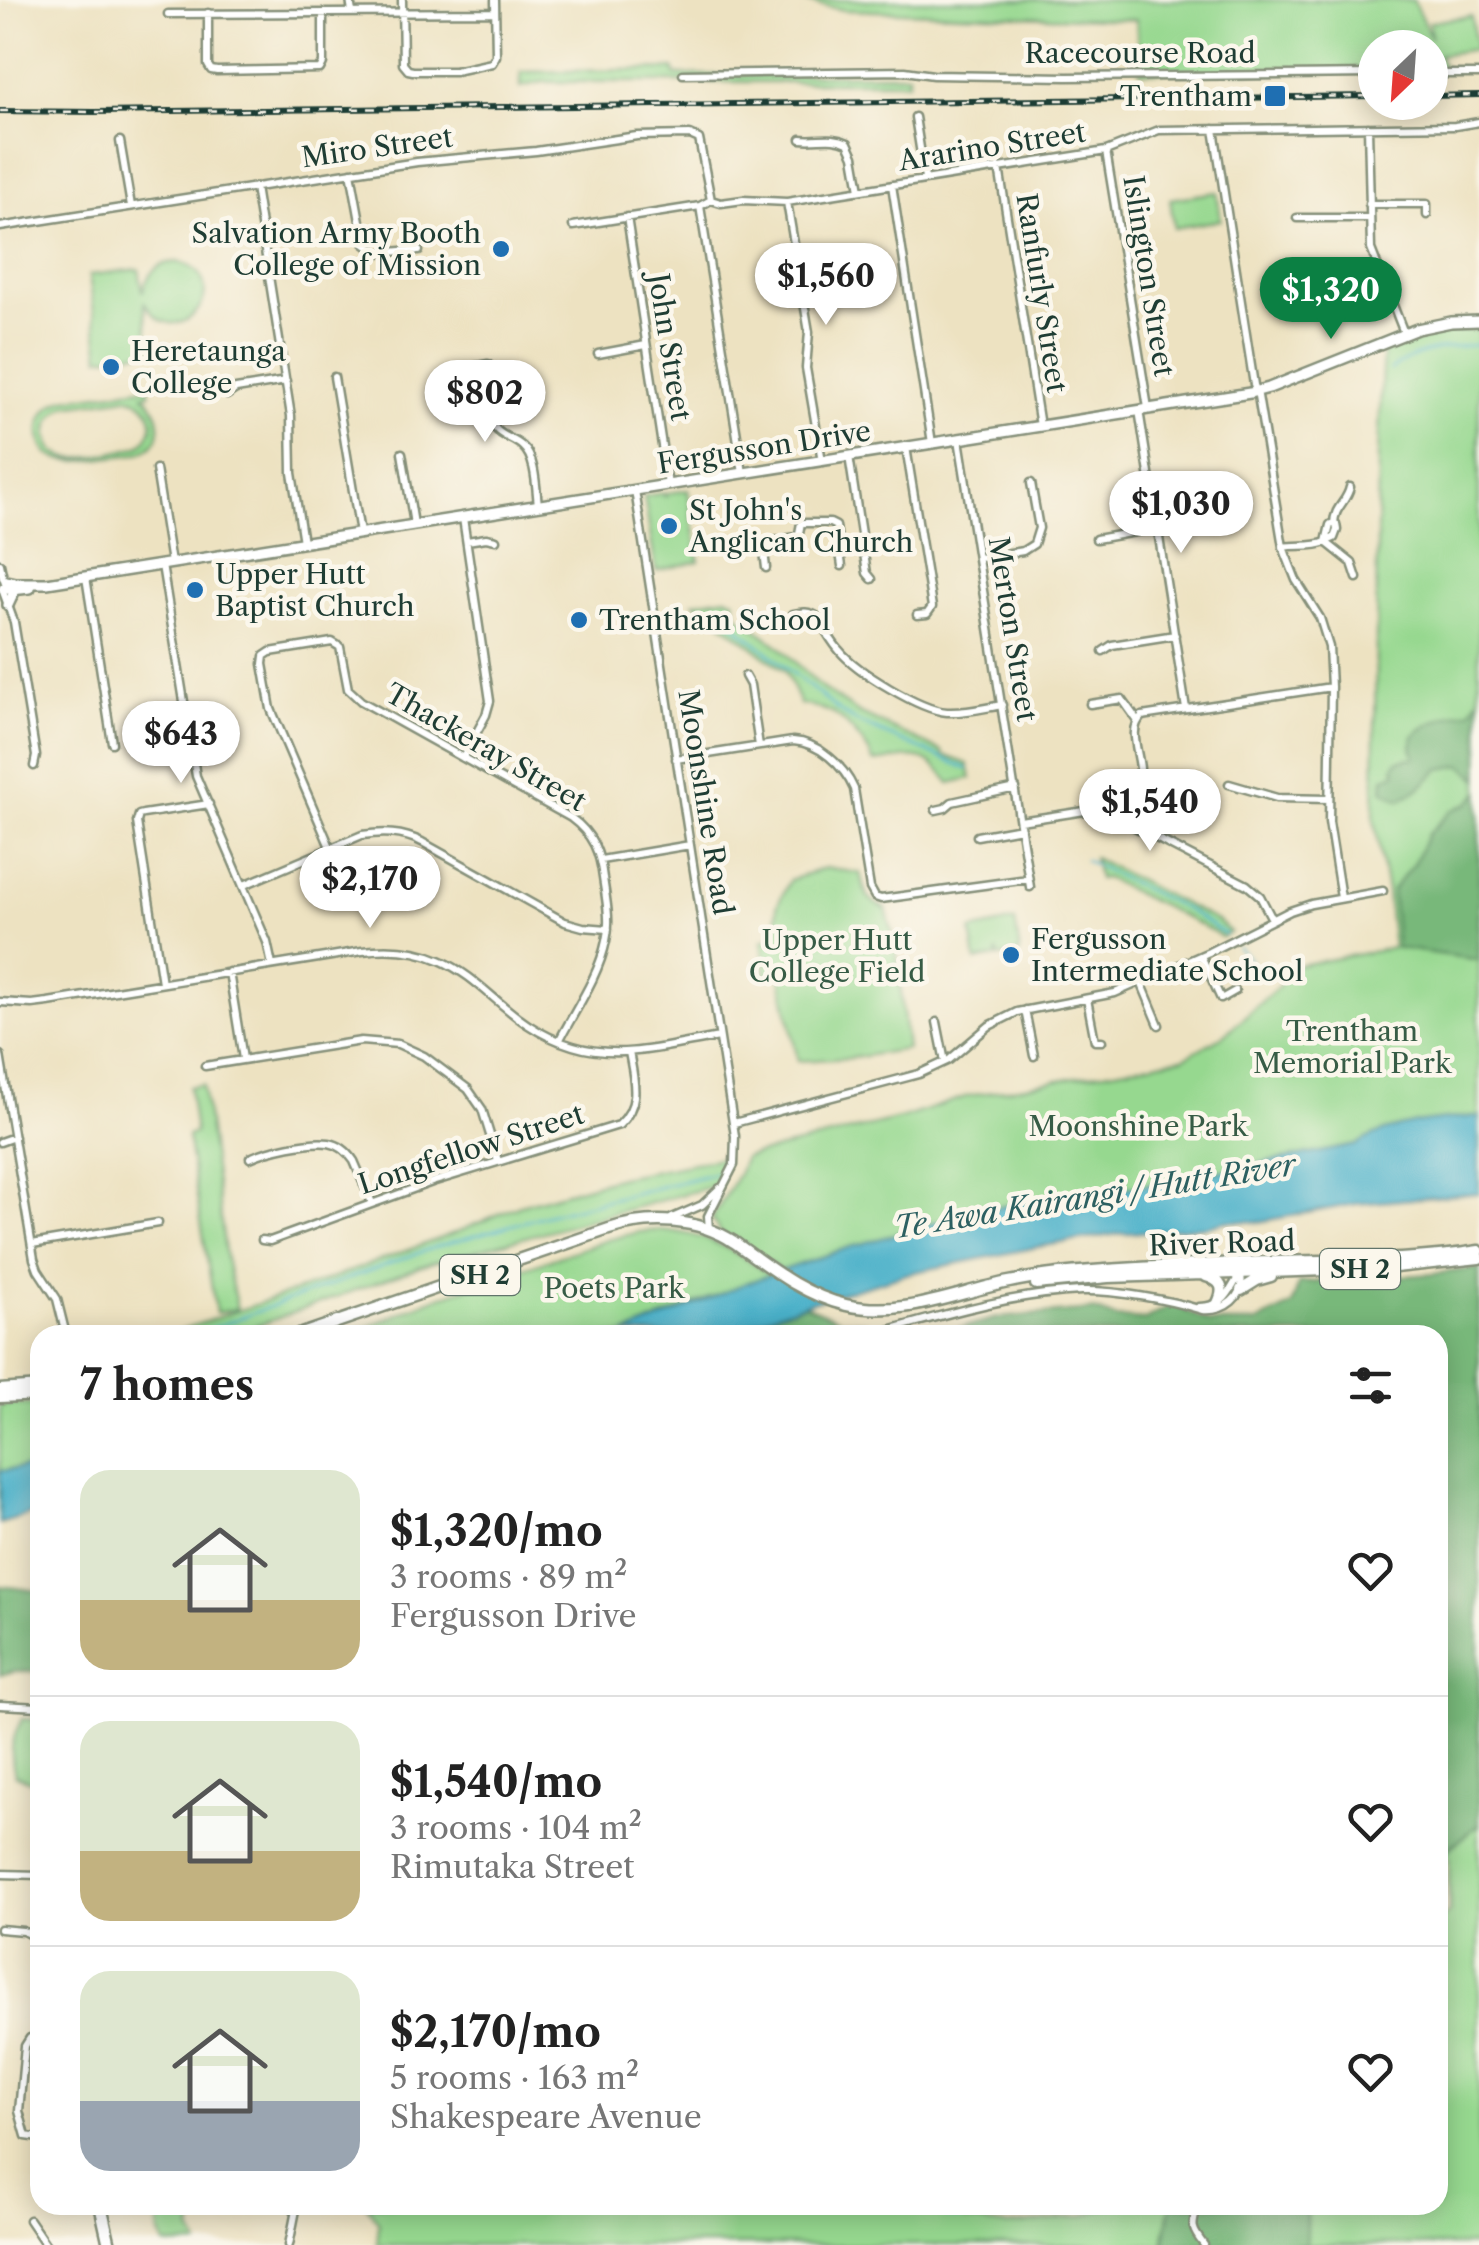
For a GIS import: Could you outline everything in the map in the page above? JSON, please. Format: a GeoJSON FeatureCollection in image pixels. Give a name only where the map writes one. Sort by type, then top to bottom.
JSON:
{"type":"FeatureCollection","features":[{"type":"Feature","properties":{"kind":"highway","name":"River Road"},"geometry":{"type":"LineString","coordinates":[[328,1325],[610,1229],[659,1220],[710,1231],[811,1293],[845,1305],[874,1309],[907,1307],[1051,1275],[1195,1264],[1351,1262],[1479,1254]]}},
{"type":"Feature","properties":{"kind":"highway","name":"River Road"},"geometry":{"type":"LineString","coordinates":[[346,1325],[642,1228],[697,1232],[749,1254]]}},
{"type":"Feature","properties":{"kind":"highway","name":"River Road"},"geometry":{"type":"LineString","coordinates":[[969,1293],[1070,1280],[1436,1264],[1479,1254]]}},
{"type":"Feature","properties":{"kind":"highway"},"geometry":{"type":"LineString","coordinates":[[1120,1269],[1230,1268],[1240,1273],[1250,1268],[1351,1262]]}},
{"type":"Feature","properties":{"kind":"highway"},"geometry":{"type":"LineString","coordinates":[[1241,1290],[1262,1278],[1377,1268]]}},
{"type":"Feature","properties":{"kind":"highway"},"geometry":{"type":"LineString","coordinates":[[1200,1275],[1220,1284],[1223,1292],[1218,1302]]}},
{"type":"Feature","properties":{"kind":"highway"},"geometry":{"type":"LineString","coordinates":[[0,1395],[30,1394]]}},
{"type":"Feature","properties":{"kind":"main road","name":"Fergusson Drive"},"geometry":{"type":"LineString","coordinates":[[4,584],[40,587],[1256,392],[1404,334],[1451,322],[1479,321]]}},
{"type":"Feature","properties":{"kind":"main road"},"geometry":{"type":"LineString","coordinates":[[4,584],[8,605]]}},
{"type":"Feature","properties":{"kind":"street"},"geometry":{"type":"LineString","coordinates":[[350,0],[352,12]]}},
{"type":"Feature","properties":{"kind":"street"},"geometry":{"type":"LineString","coordinates":[[402,0],[403,64],[414,71],[457,70],[492,62],[496,56],[495,0]]}},
{"type":"Feature","properties":{"kind":"street"},"geometry":{"type":"LineString","coordinates":[[172,12],[495,12]]}},
{"type":"Feature","properties":{"kind":"street"},"geometry":{"type":"LineString","coordinates":[[208,13],[208,65],[217,71],[320,69],[323,13]]}},
{"type":"Feature","properties":{"kind":"street","name":"Racecourse Road"},"geometry":{"type":"LineString","coordinates":[[683,74],[1358,74]]}},
{"type":"Feature","properties":{"kind":"street"},"geometry":{"type":"LineString","coordinates":[[1448,74],[1479,74]]}},
{"type":"Feature","properties":{"kind":"street"},"geometry":{"type":"LineString","coordinates":[[915,117],[926,179]]}},
{"type":"Feature","properties":{"kind":"street","name":"Ararino Street"},"geometry":{"type":"LineString","coordinates":[[573,226],[700,206],[711,200],[787,202],[1106,151],[1159,130],[1454,126],[1479,122]]}},
{"type":"Feature","properties":{"kind":"street"},"geometry":{"type":"LineString","coordinates":[[1368,127],[1372,256],[1404,334]]}},
{"type":"Feature","properties":{"kind":"street"},"geometry":{"type":"LineString","coordinates":[[1214,129],[1283,547],[1296,580],[1323,625],[1331,662],[1330,822],[1342,898]]}},
{"type":"Feature","properties":{"kind":"street","name":"Miro Street"},"geometry":{"type":"LineString","coordinates":[[0,227],[417,162],[637,136],[694,136],[701,146],[711,200]]}},
{"type":"Feature","properties":{"kind":"street"},"geometry":{"type":"LineString","coordinates":[[801,139],[831,138],[848,143],[860,190]]}},
{"type":"Feature","properties":{"kind":"street"},"geometry":{"type":"LineString","coordinates":[[120,141],[131,206]]}},
{"type":"Feature","properties":{"kind":"street","name":"Islington Street"},"geometry":{"type":"LineString","coordinates":[[1106,151],[1186,708]]}},
{"type":"Feature","properties":{"kind":"street","name":"Ranfurly Street"},"geometry":{"type":"LineString","coordinates":[[999,168],[1040,426]]}},
{"type":"Feature","properties":{"kind":"street"},"geometry":{"type":"LineString","coordinates":[[351,172],[364,243],[378,253],[419,252]]}},
{"type":"Feature","properties":{"kind":"street"},"geometry":{"type":"LineString","coordinates":[[892,185],[932,443]]}},
{"type":"Feature","properties":{"kind":"street"},"geometry":{"type":"LineString","coordinates":[[255,187],[291,416],[292,473],[303,542]]}},
{"type":"Feature","properties":{"kind":"street"},"geometry":{"type":"LineString","coordinates":[[787,202],[809,332],[806,368],[822,460]]}},
{"type":"Feature","properties":{"kind":"street"},"geometry":{"type":"LineString","coordinates":[[1370,204],[1427,204],[1427,215]]}},
{"type":"Feature","properties":{"kind":"street"},"geometry":{"type":"LineString","coordinates":[[700,206],[743,473]]}},
{"type":"Feature","properties":{"kind":"street","name":"John Street"},"geometry":{"type":"LineString","coordinates":[[627,217],[668,484]]}},
{"type":"Feature","properties":{"kind":"street"},"geometry":{"type":"LineString","coordinates":[[1297,218],[1370,218]]}},
{"type":"Feature","properties":{"kind":"street"},"geometry":{"type":"LineString","coordinates":[[598,354],[646,345]]}},
{"type":"Feature","properties":{"kind":"street"},"geometry":{"type":"LineString","coordinates":[[480,366],[498,434],[520,444],[528,453],[538,505]]}},
{"type":"Feature","properties":{"kind":"street"},"geometry":{"type":"LineString","coordinates":[[334,376],[360,533]]}},
{"type":"Feature","properties":{"kind":"street"},"geometry":{"type":"LineString","coordinates":[[227,395],[236,389],[286,381]]}},
{"type":"Feature","properties":{"kind":"street","name":"Merton Street"},"geometry":{"type":"LineString","coordinates":[[759,746],[793,740],[810,743],[846,776],[854,789],[870,888],[875,897],[888,900],[1029,883],[959,438]]}},
{"type":"Feature","properties":{"kind":"street"},"geometry":{"type":"LineString","coordinates":[[906,447],[932,607],[926,614],[917,615]]}},
{"type":"Feature","properties":{"kind":"street"},"geometry":{"type":"LineString","coordinates":[[402,453],[414,524]]}},
{"type":"Feature","properties":{"kind":"street"},"geometry":{"type":"LineString","coordinates":[[849,456],[866,573],[872,580]]}},
{"type":"Feature","properties":{"kind":"street"},"geometry":{"type":"LineString","coordinates":[[156,469],[196,776],[268,942],[272,965]]}},
{"type":"Feature","properties":{"kind":"street"},"geometry":{"type":"LineString","coordinates":[[979,558],[1023,551],[1034,544],[1038,528],[1031,483]]}},
{"type":"Feature","properties":{"kind":"street"},"geometry":{"type":"LineString","coordinates":[[1327,542],[1336,510],[1350,487]]}},
{"type":"Feature","properties":{"kind":"street","name":"Moonshine Road"},"geometry":{"type":"LineString","coordinates":[[635,490],[734,1123],[736,1154],[728,1180],[708,1216],[710,1231]]}},
{"type":"Feature","properties":{"kind":"street"},"geometry":{"type":"LineString","coordinates":[[1344,501],[1352,508]]}},
{"type":"Feature","properties":{"kind":"street"},"geometry":{"type":"LineString","coordinates":[[463,517],[490,700],[463,758]]}},
{"type":"Feature","properties":{"kind":"street"},"geometry":{"type":"LineString","coordinates":[[766,568],[763,543],[796,538],[802,523],[836,526],[842,566]]}},
{"type":"Feature","properties":{"kind":"street"},"geometry":{"type":"LineString","coordinates":[[1096,539],[1158,528]]}},
{"type":"Feature","properties":{"kind":"street"},"geometry":{"type":"LineString","coordinates":[[467,541],[496,540]]}},
{"type":"Feature","properties":{"kind":"street"},"geometry":{"type":"LineString","coordinates":[[1283,547],[1327,542]]}},
{"type":"Feature","properties":{"kind":"street"},"geometry":{"type":"LineString","coordinates":[[1327,542],[1352,563],[1357,578]]}},
{"type":"Feature","properties":{"kind":"street"},"geometry":{"type":"LineString","coordinates":[[0,564],[4,584]]}},
{"type":"Feature","properties":{"kind":"street"},"geometry":{"type":"LineString","coordinates":[[86,577],[112,743]]}},
{"type":"Feature","properties":{"kind":"street"},"geometry":{"type":"LineString","coordinates":[[8,605],[35,747],[34,766]]}},
{"type":"Feature","properties":{"kind":"street"},"geometry":{"type":"LineString","coordinates":[[793,614],[813,614],[855,666],[934,710],[968,712],[1002,705]]}},
{"type":"Feature","properties":{"kind":"street"},"geometry":{"type":"LineString","coordinates":[[1103,651],[1112,644],[1175,635]]}},
{"type":"Feature","properties":{"kind":"street","name":"Thackeray Street"},"geometry":{"type":"LineString","coordinates":[[330,848],[271,709],[263,664],[268,653],[336,643],[342,652],[346,684],[354,696],[577,822],[589,834],[601,860],[608,930],[594,973],[559,1041]]}},
{"type":"Feature","properties":{"kind":"street"},"geometry":{"type":"LineString","coordinates":[[676,759],[759,746],[750,685],[745,676]]}},
{"type":"Feature","properties":{"kind":"street"},"geometry":{"type":"LineString","coordinates":[[1122,820],[1139,787],[1134,731],[1142,716],[1331,687]]}},
{"type":"Feature","properties":{"kind":"street"},"geometry":{"type":"LineString","coordinates":[[1090,704],[1122,699],[1137,720]]}},
{"type":"Feature","properties":{"kind":"street"},"geometry":{"type":"LineString","coordinates":[[1229,784],[1276,798],[1329,799]]}},
{"type":"Feature","properties":{"kind":"street"},"geometry":{"type":"LineString","coordinates":[[936,810],[952,802],[1016,788]]}},
{"type":"Feature","properties":{"kind":"street"},"geometry":{"type":"LineString","coordinates":[[162,983],[137,822],[143,814],[209,804]]}},
{"type":"Feature","properties":{"kind":"street"},"geometry":{"type":"LineString","coordinates":[[977,836],[1091,810],[1106,812],[1253,888],[1272,919]]}},
{"type":"Feature","properties":{"kind":"street"},"geometry":{"type":"LineString","coordinates":[[244,885],[362,835],[380,832],[411,837],[564,922],[608,930]]}},
{"type":"Feature","properties":{"kind":"street"},"geometry":{"type":"LineString","coordinates":[[601,860],[690,845]]}},
{"type":"Feature","properties":{"kind":"street"},"geometry":{"type":"LineString","coordinates":[[734,1123],[919,1074],[945,1062],[989,1026],[1025,1010],[1115,993],[1311,904],[1383,891]]}},
{"type":"Feature","properties":{"kind":"street"},"geometry":{"type":"LineString","coordinates":[[0,1002],[32,1004],[383,948],[423,953],[444,961],[537,1030],[589,1050],[629,1052],[719,1037]]}},
{"type":"Feature","properties":{"kind":"street"},"geometry":{"type":"LineString","coordinates":[[1201,956],[1221,999],[1234,991]]}},
{"type":"Feature","properties":{"kind":"street"},"geometry":{"type":"LineString","coordinates":[[229,972],[243,1059]]}},
{"type":"Feature","properties":{"kind":"street"},"geometry":{"type":"LineString","coordinates":[[1141,982],[1159,1026]]}},
{"type":"Feature","properties":{"kind":"street"},"geometry":{"type":"LineString","coordinates":[[1087,999],[1094,1041],[1102,1041]]}},
{"type":"Feature","properties":{"kind":"street"},"geometry":{"type":"LineString","coordinates":[[1025,1010],[1034,1056]]}},
{"type":"Feature","properties":{"kind":"street"},"geometry":{"type":"LineString","coordinates":[[936,1022],[945,1062]]}},
{"type":"Feature","properties":{"kind":"street"},"geometry":{"type":"LineString","coordinates":[[205,1066],[361,1041],[386,1041],[412,1049],[476,1099],[498,1161]]}},
{"type":"Feature","properties":{"kind":"street","name":"Longfellow Street"},"geometry":{"type":"LineString","coordinates":[[262,1240],[270,1241],[432,1182],[619,1125],[630,1114],[636,1099],[629,1052]]}},
{"type":"Feature","properties":{"kind":"street"},"geometry":{"type":"LineString","coordinates":[[0,1055],[36,1264],[57,1299],[62,1325]]}},
{"type":"Feature","properties":{"kind":"street"},"geometry":{"type":"LineString","coordinates":[[0,1142],[14,1137]]}},
{"type":"Feature","properties":{"kind":"street"},"geometry":{"type":"LineString","coordinates":[[250,1158],[320,1143],[337,1146],[354,1161],[372,1203]]}},
{"type":"Feature","properties":{"kind":"street"},"geometry":{"type":"LineString","coordinates":[[659,1220],[694,1210],[728,1180]]}},
{"type":"Feature","properties":{"kind":"street"},"geometry":{"type":"LineString","coordinates":[[32,1244],[158,1223]]}},
{"type":"Feature","properties":{"kind":"street"},"geometry":{"type":"LineString","coordinates":[[909,1325],[989,1305],[1075,1292],[1120,1294],[1209,1311],[1233,1301],[1241,1290],[1240,1273]]}},
{"type":"Feature","properties":{"kind":"street"},"geometry":{"type":"LineString","coordinates":[[1193,1307],[1207,1307],[1228,1295],[1240,1273]]}},
{"type":"Feature","properties":{"kind":"street"},"geometry":{"type":"LineString","coordinates":[[0,1705],[30,1706]]}},
{"type":"Feature","properties":{"kind":"street"},"geometry":{"type":"LineString","coordinates":[[0,1874],[30,1875]]}},
{"type":"Feature","properties":{"kind":"street"},"geometry":{"type":"LineString","coordinates":[[0,1929],[30,1935]]}},
{"type":"Feature","properties":{"kind":"street"},"geometry":{"type":"LineString","coordinates":[[30,2038],[25,2046],[19,2111],[26,2136],[30,2137]]}},
{"type":"Feature","properties":{"kind":"street"},"geometry":{"type":"LineString","coordinates":[[103,2215],[110,2245]]}},
{"type":"Feature","properties":{"kind":"street"},"geometry":{"type":"LineString","coordinates":[[289,2245],[295,2215]]}},
{"type":"Feature","properties":{"kind":"street"},"geometry":{"type":"LineString","coordinates":[[1195,2215],[1194,2232],[1204,2245]]}},
{"type":"Feature","properties":{"kind":"street"},"geometry":{"type":"LineString","coordinates":[[28,2220],[46,2245]]}},
{"type":"Feature","properties":{"kind":"green space"},"geometry":{"type":"Polygon","coordinates":[[[796,0],[1413,0],[1427,30],[1358,30],[1358,71],[1140,72],[1136,20],[844,10],[796,0]]]}},
{"type":"Feature","properties":{"kind":"green space"},"geometry":{"type":"Polygon","coordinates":[[[1471,16],[1476,49],[1448,53],[1448,30],[1430,30],[1429,22],[1471,16]]]}},
{"type":"Feature","properties":{"kind":"green space"},"geometry":{"type":"Polygon","coordinates":[[[674,69],[675,75],[908,74],[908,82],[543,82],[521,87],[521,72],[674,69]]]}},
{"type":"Feature","properties":{"kind":"green space"},"geometry":{"type":"Polygon","coordinates":[[[1217,192],[1221,220],[1174,228],[1170,199],[1217,192]]]}},
{"type":"Feature","properties":{"kind":"green space"},"geometry":{"type":"Polygon","coordinates":[[[178,262],[196,271],[204,284],[204,298],[197,311],[186,320],[172,323],[158,318],[144,301],[150,351],[100,357],[89,275],[139,269],[143,292],[154,270],[178,262]]]}},
{"type":"Feature","properties":{"kind":"green space","name":"Trentham Memorial Park"},"geometry":{"type":"Polygon","coordinates":[[[1479,330],[1479,1116],[1415,1123],[1356,1145],[1161,1183],[969,1213],[782,1271],[719,1231],[712,1219],[745,1157],[903,1118],[968,1096],[1183,1058],[1223,1036],[1278,987],[1294,966],[1393,948],[1374,819],[1378,451],[1383,351],[1419,337],[1479,330]]]}},
{"type":"Feature","properties":{"kind":"green space"},"geometry":{"type":"Polygon","coordinates":[[[148,387],[150,393],[144,395],[155,408],[159,433],[150,447],[131,455],[76,461],[54,457],[41,441],[40,427],[48,410],[64,399],[148,387]],[[128,397],[66,406],[52,419],[49,443],[60,455],[70,458],[141,445],[152,423],[148,410],[128,397]]]}},
{"type":"Feature","properties":{"kind":"green space"},"geometry":{"type":"Polygon","coordinates":[[[688,490],[699,561],[656,571],[644,496],[667,496],[688,490]]]}},
{"type":"Feature","properties":{"kind":"green space"},"geometry":{"type":"Polygon","coordinates":[[[734,599],[736,614],[780,647],[823,689],[859,713],[968,764],[971,778],[950,783],[932,764],[917,758],[873,762],[862,742],[843,722],[828,711],[800,704],[785,671],[694,602],[734,599]]]}},
{"type":"Feature","properties":{"kind":"green space"},"geometry":{"type":"Polygon","coordinates":[[[1479,698],[1479,779],[1462,765],[1440,769],[1400,800],[1383,790],[1384,778],[1396,772],[1397,761],[1415,757],[1414,735],[1441,719],[1471,711],[1479,698]]]}},
{"type":"Feature","properties":{"kind":"green space"},"geometry":{"type":"Polygon","coordinates":[[[1479,792],[1479,960],[1397,948],[1392,890],[1413,864],[1428,834],[1451,811],[1469,803],[1479,792]]]}},
{"type":"Feature","properties":{"kind":"green space"},"geometry":{"type":"Polygon","coordinates":[[[1094,858],[1219,922],[1230,932],[1222,937],[1105,878],[1098,879],[1094,858]]]}},
{"type":"Feature","properties":{"kind":"green space","name":"Upper Hutt College Field"},"geometry":{"type":"Polygon","coordinates":[[[825,868],[860,873],[867,895],[886,909],[896,946],[907,1049],[798,1061],[780,973],[767,977],[762,941],[777,934],[777,906],[790,880],[825,868]]]}},
{"type":"Feature","properties":{"kind":"green space"},"geometry":{"type":"Polygon","coordinates":[[[1015,921],[1020,953],[999,957],[997,951],[997,957],[976,961],[971,931],[1015,921]]]}},
{"type":"Feature","properties":{"kind":"green space"},"geometry":{"type":"Polygon","coordinates":[[[203,1085],[226,1259],[237,1309],[216,1313],[187,1136],[195,1133],[189,1087],[203,1085]]]}},
{"type":"Feature","properties":{"kind":"green space"},"geometry":{"type":"Polygon","coordinates":[[[725,1157],[718,1185],[433,1262],[260,1325],[196,1325],[457,1232],[520,1205],[620,1177],[725,1157]]]}},
{"type":"Feature","properties":{"kind":"green space","name":"Poets Park"},"geometry":{"type":"Polygon","coordinates":[[[661,1230],[692,1235],[718,1244],[770,1275],[646,1325],[372,1325],[430,1300],[639,1232],[661,1230]]]}},
{"type":"Feature","properties":{"kind":"green space"},"geometry":{"type":"Polygon","coordinates":[[[1479,1268],[1479,1824],[1448,1849],[1448,1325],[973,1325],[997,1318],[1093,1310],[1117,1318],[1145,1320],[1173,1304],[1210,1323],[1255,1323],[1292,1305],[1299,1283],[1479,1268]]]}},
{"type":"Feature","properties":{"kind":"green space"},"geometry":{"type":"Polygon","coordinates":[[[804,1305],[840,1320],[865,1322],[865,1325],[746,1325],[804,1305]]]}},
{"type":"Feature","properties":{"kind":"green space"},"geometry":{"type":"Polygon","coordinates":[[[30,1404],[30,1467],[0,1471],[0,1405],[30,1404]]]}},
{"type":"Feature","properties":{"kind":"green space"},"geometry":{"type":"Polygon","coordinates":[[[0,1586],[30,1590],[30,1671],[0,1675],[0,1586]]]}},
{"type":"Feature","properties":{"kind":"green space"},"geometry":{"type":"Polygon","coordinates":[[[22,1719],[30,1719],[30,1781],[15,1774],[14,1740],[22,1719]]]}},
{"type":"Feature","properties":{"kind":"green space"},"geometry":{"type":"Polygon","coordinates":[[[1479,1824],[1479,2245],[1306,2245],[1306,2215],[1448,2215],[1448,1850],[1479,1824]]]}},
{"type":"Feature","properties":{"kind":"green space"},"geometry":{"type":"Polygon","coordinates":[[[158,2215],[196,2215],[191,2231],[199,2245],[165,2245],[158,2215]]]}},
{"type":"Feature","properties":{"kind":"green space"},"geometry":{"type":"Polygon","coordinates":[[[373,2215],[959,2215],[965,2220],[1007,2226],[1085,2215],[1169,2215],[1164,2245],[377,2245],[379,2223],[373,2215]]]}},
{"type":"Feature","properties":{"kind":"green space"},"geometry":{"type":"Polygon","coordinates":[[[1169,2215],[1306,2215],[1306,2245],[1164,2245],[1169,2215]]]}},
{"type":"Feature","properties":{"kind":"water","name":"Te Awa Kairangi / Hutt River"},"geometry":{"type":"Polygon","coordinates":[[[1479,1116],[1479,1193],[1355,1204],[1258,1222],[1226,1221],[1118,1234],[910,1273],[745,1325],[647,1325],[746,1283],[847,1248],[969,1213],[1161,1183],[1356,1145],[1383,1132],[1479,1116]]]}},
{"type":"Feature","properties":{"kind":"water"},"geometry":{"type":"Polygon","coordinates":[[[30,1467],[30,1514],[0,1524],[0,1471],[30,1467]]]}},
{"type":"Feature","properties":{"kind":"waterway"},"geometry":{"type":"LineString","coordinates":[[1391,370],[1421,354],[1479,345]]}},
{"type":"Feature","properties":{"kind":"waterway"},"geometry":{"type":"LineString","coordinates":[[725,617],[839,711],[968,769]]}},
{"type":"Feature","properties":{"kind":"waterway"},"geometry":{"type":"LineString","coordinates":[[1085,860],[1189,911],[1225,934]]}},
{"type":"Feature","properties":{"kind":"waterway"},"geometry":{"type":"LineString","coordinates":[[1238,947],[1251,961]]}},
{"type":"Feature","properties":{"kind":"waterway"},"geometry":{"type":"LineString","coordinates":[[220,1325],[435,1247],[716,1173]]}},
{"type":"Feature","properties":{"kind":"waterway"},"geometry":{"type":"LineString","coordinates":[[941,2215],[975,2215]]}},
{"type":"Feature","properties":{"kind":"railway"},"geometry":{"type":"LineString","coordinates":[[1448,96],[1479,95]]}},
{"type":"Feature","properties":{"kind":"railway"},"geometry":{"type":"LineString","coordinates":[[0,111],[1358,96]]}},
{"type":"Feature","properties":{"kind":"place","name":"Trentham"},"geometry":{"type":"Point","coordinates":[1275,96]}},
{"type":"Feature","properties":{"kind":"place","name":"Salvation Army Booth College of Mission"},"geometry":{"type":"Point","coordinates":[501,249]}},
{"type":"Feature","properties":{"kind":"place","name":"Heretaunga College"},"geometry":{"type":"Point","coordinates":[111,367]}},
{"type":"Feature","properties":{"kind":"place","name":"St John's Anglican Church"},"geometry":{"type":"Point","coordinates":[669,526]}},
{"type":"Feature","properties":{"kind":"place","name":"Upper Hutt Baptist Church"},"geometry":{"type":"Point","coordinates":[195,590]}},
{"type":"Feature","properties":{"kind":"place","name":"Trentham School"},"geometry":{"type":"Point","coordinates":[579,620]}},
{"type":"Feature","properties":{"kind":"place","name":"Fergusson Intermediate School"},"geometry":{"type":"Point","coordinates":[1011,955]}},
{"type":"Feature","properties":{"kind":"park label","name":"Moonshine Park"},"geometry":{"type":"Point","coordinates":[1138,1126]}}]}
